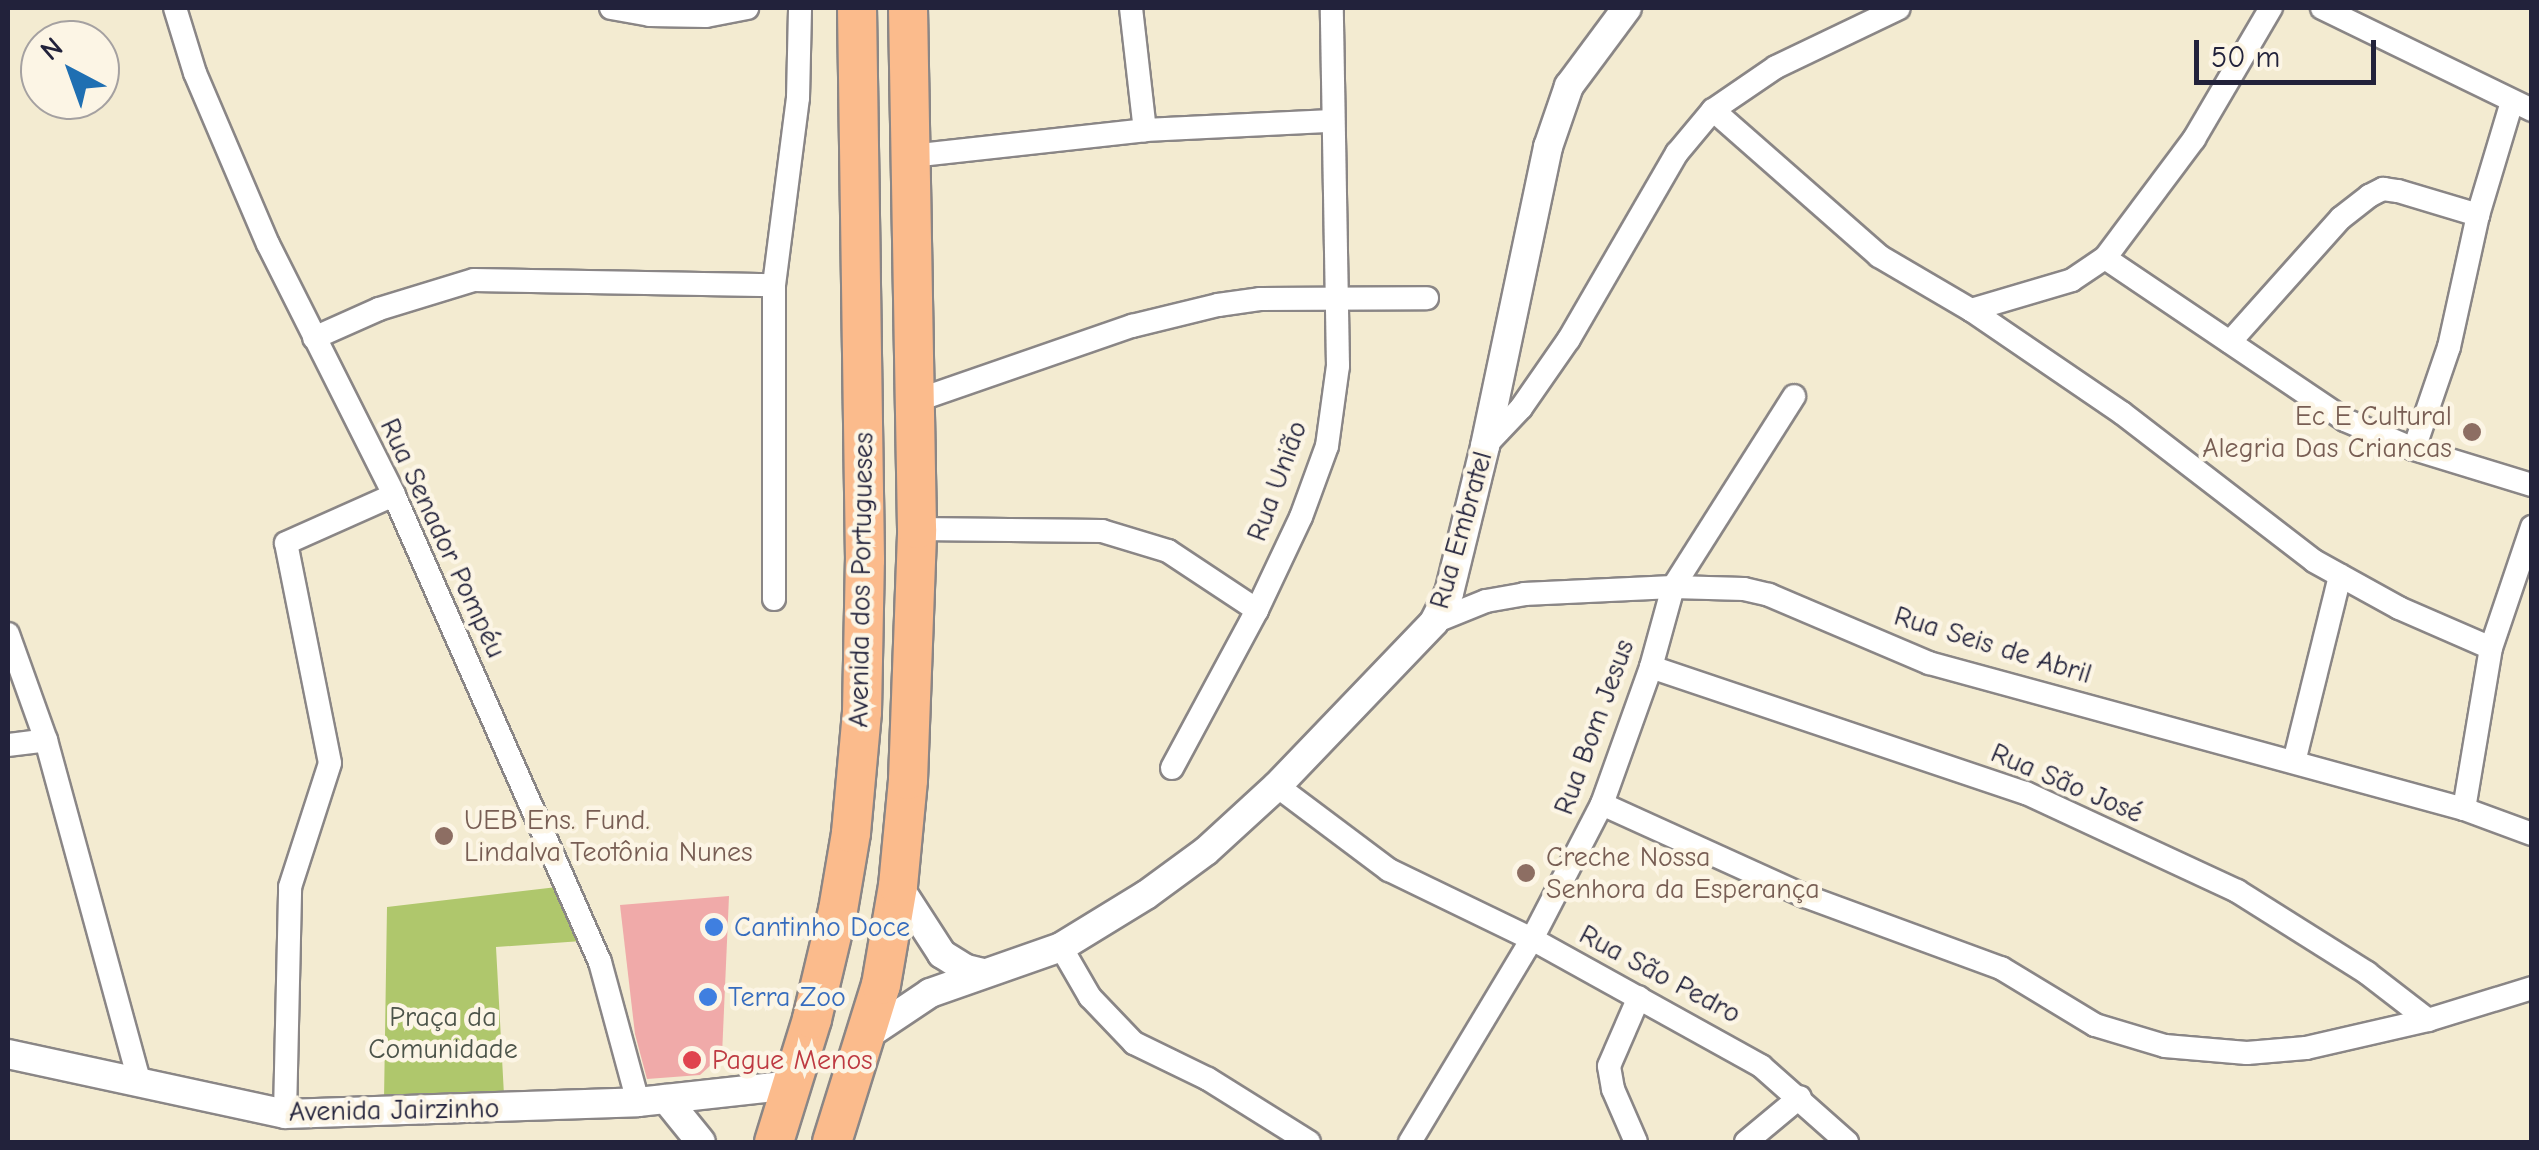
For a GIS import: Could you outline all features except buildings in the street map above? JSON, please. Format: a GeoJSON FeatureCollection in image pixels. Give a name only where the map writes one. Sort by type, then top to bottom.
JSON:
{"type":"FeatureCollection","features":[{"type":"Feature","properties":{"kind":"highway","name":"Avenida dos Portugueses"},"geometry":{"type":"LineString","coordinates":[[774,1142],[794,1084],[838,910],[851,833],[862,712],[865,560],[857,8]]}},
{"type":"Feature","properties":{"kind":"highway","name":"Avenida dos Portugueses"},"geometry":{"type":"LineString","coordinates":[[832,1142],[869,1034],[898,886],[908,780],[917,529],[908,8]]}},
{"type":"Feature","properties":{"kind":"highway"},"geometry":{"type":"LineString","coordinates":[[858,76],[874,140],[874,294],[880,308],[886,310],[913,301]]}},
{"type":"Feature","properties":{"kind":"street","name":"Rua Senador Pompéu"},"geometry":{"type":"LineString","coordinates":[[175,8],[196,73],[314,338],[394,496],[600,962],[652,1101]]}},
{"type":"Feature","properties":{"kind":"street"},"geometry":{"type":"LineString","coordinates":[[611,8],[650,15],[737,9]]}},
{"type":"Feature","properties":{"kind":"street"},"geometry":{"type":"LineString","coordinates":[[774,599],[774,285],[798,98],[800,8]]}},
{"type":"Feature","properties":{"kind":"street"},"geometry":{"type":"LineString","coordinates":[[1131,8],[1144,130]]}},
{"type":"Feature","properties":{"kind":"street","name":"Rua União"},"geometry":{"type":"LineString","coordinates":[[1172,768],[1257,610],[1301,517],[1327,446],[1338,366],[1332,8]]}},
{"type":"Feature","properties":{"kind":"street","name":"Rua Embratel"},"geometry":{"type":"LineString","coordinates":[[869,1034],[930,993],[1061,947],[1146,895],[1206,850],[1277,786],[1434,622],[1448,592],[1485,446],[1548,146],[1569,86],[1628,8]]}},
{"type":"Feature","properties":{"kind":"street"},"geometry":{"type":"LineString","coordinates":[[1485,446],[1522,408],[1568,339],[1677,153],[1713,110],[1776,67],[1900,8]]}},
{"type":"Feature","properties":{"kind":"street"},"geometry":{"type":"LineString","coordinates":[[1971,310],[2072,280],[2105,258],[2194,139],[2272,8]]}},
{"type":"Feature","properties":{"kind":"street"},"geometry":{"type":"LineString","coordinates":[[2322,8],[2522,106],[2478,215],[2449,346],[2414,449]]}},
{"type":"Feature","properties":{"kind":"street"},"geometry":{"type":"LineString","coordinates":[[1713,110],[1820,208],[1880,256],[1971,310],[2122,413],[2314,562],[2398,608],[2492,648]]}},
{"type":"Feature","properties":{"kind":"street"},"geometry":{"type":"LineString","coordinates":[[911,156],[1144,130],[1332,121]]}},
{"type":"Feature","properties":{"kind":"street"},"geometry":{"type":"LineString","coordinates":[[2230,342],[2341,218],[2369,196],[2384,189],[2398,191],[2478,215]]}},
{"type":"Feature","properties":{"kind":"street"},"geometry":{"type":"LineString","coordinates":[[2105,258],[2346,420],[2414,449],[2532,485]]}},
{"type":"Feature","properties":{"kind":"street"},"geometry":{"type":"LineString","coordinates":[[314,338],[412,297],[474,280],[774,285]]}},
{"type":"Feature","properties":{"kind":"street"},"geometry":{"type":"LineString","coordinates":[[916,402],[1132,326],[1218,305],[1260,299],[1427,298]]}},
{"type":"Feature","properties":{"kind":"street","name":"Rua Bom Jesus"},"geometry":{"type":"LineString","coordinates":[[1410,1142],[1532,939],[1602,804],[1651,667],[1674,587],[1794,396]]}},
{"type":"Feature","properties":{"kind":"street"},"geometry":{"type":"LineString","coordinates":[[286,1114],[290,888],[330,762],[286,544],[394,496]]}},
{"type":"Feature","properties":{"kind":"street"},"geometry":{"type":"LineString","coordinates":[[2464,808],[2492,648],[2532,527]]}},
{"type":"Feature","properties":{"kind":"street"},"geometry":{"type":"LineString","coordinates":[[917,529],[1102,531],[1168,551],[1257,610]]}},
{"type":"Feature","properties":{"kind":"street"},"geometry":{"type":"LineString","coordinates":[[2294,762],[2340,576]]}},
{"type":"Feature","properties":{"kind":"street","name":"Rua Seis de Abril"},"geometry":{"type":"LineString","coordinates":[[1434,622],[1486,601],[1524,594],[1674,587],[1744,589],[1769,595],[1929,662],[2464,808],[2532,834]]}},
{"type":"Feature","properties":{"kind":"street"},"geometry":{"type":"LineString","coordinates":[[8,634],[46,740],[139,1081]]}},
{"type":"Feature","properties":{"kind":"street","name":"Rua São José"},"geometry":{"type":"LineString","coordinates":[[1651,667],[2026,792],[2237,891],[2367,972],[2428,1020]]}},
{"type":"Feature","properties":{"kind":"street"},"geometry":{"type":"LineString","coordinates":[[8,745],[46,740]]}},
{"type":"Feature","properties":{"kind":"street","name":"Rua São Pedro"},"geometry":{"type":"LineString","coordinates":[[1277,786],[1388,870],[1532,939],[1762,1066],[1847,1142]]}},
{"type":"Feature","properties":{"kind":"street"},"geometry":{"type":"LineString","coordinates":[[1602,804],[1805,896],[2002,968],[2095,1025],[2166,1046],[2247,1052],[2306,1048],[2428,1020],[2532,988]]}},
{"type":"Feature","properties":{"kind":"street"},"geometry":{"type":"LineString","coordinates":[[898,886],[942,954],[966,970],[983,973]]}},
{"type":"Feature","properties":{"kind":"street"},"geometry":{"type":"LineString","coordinates":[[1061,947],[1090,997],[1134,1043],[1208,1079],[1309,1142]]}},
{"type":"Feature","properties":{"kind":"street"},"geometry":{"type":"LineString","coordinates":[[1636,1142],[1609,1066],[1639,996]]}},
{"type":"Feature","properties":{"kind":"street","name":"Avenida Jairzinho"},"geometry":{"type":"LineString","coordinates":[[8,1054],[286,1114],[652,1101],[794,1084]]}},
{"type":"Feature","properties":{"kind":"street"},"geometry":{"type":"LineString","coordinates":[[1746,1142],[1800,1097]]}},
{"type":"Feature","properties":{"kind":"street"},"geometry":{"type":"LineString","coordinates":[[652,1101],[700,1142]]}},
{"type":"Feature","properties":{"kind":"green space","name":"Praça da Comunidade"},"geometry":{"type":"Polygon","coordinates":[[[557,887],[582,941],[496,947],[504,1095],[384,1100],[387,907],[557,887]]]}},
{"type":"Feature","properties":{"kind":"place","name":"Ec E Cultural Alegria Das Criancas"},"geometry":{"type":"Point","coordinates":[2472,432]}},
{"type":"Feature","properties":{"kind":"place","name":"UEB Ens. Fund. Lindalva Teotônia Nunes"},"geometry":{"type":"Point","coordinates":[444,836]}},
{"type":"Feature","properties":{"kind":"place","name":"Creche Nossa Senhora da Esperança"},"geometry":{"type":"Point","coordinates":[1526,873]}},
{"type":"Feature","properties":{"kind":"place","name":"Cantinho Doce"},"geometry":{"type":"Point","coordinates":[714,927]}},
{"type":"Feature","properties":{"kind":"place","name":"Terra Zoo"},"geometry":{"type":"Point","coordinates":[708,997]}},
{"type":"Feature","properties":{"kind":"place","name":"Pague Menos"},"geometry":{"type":"Point","coordinates":[692,1060]}}]}
